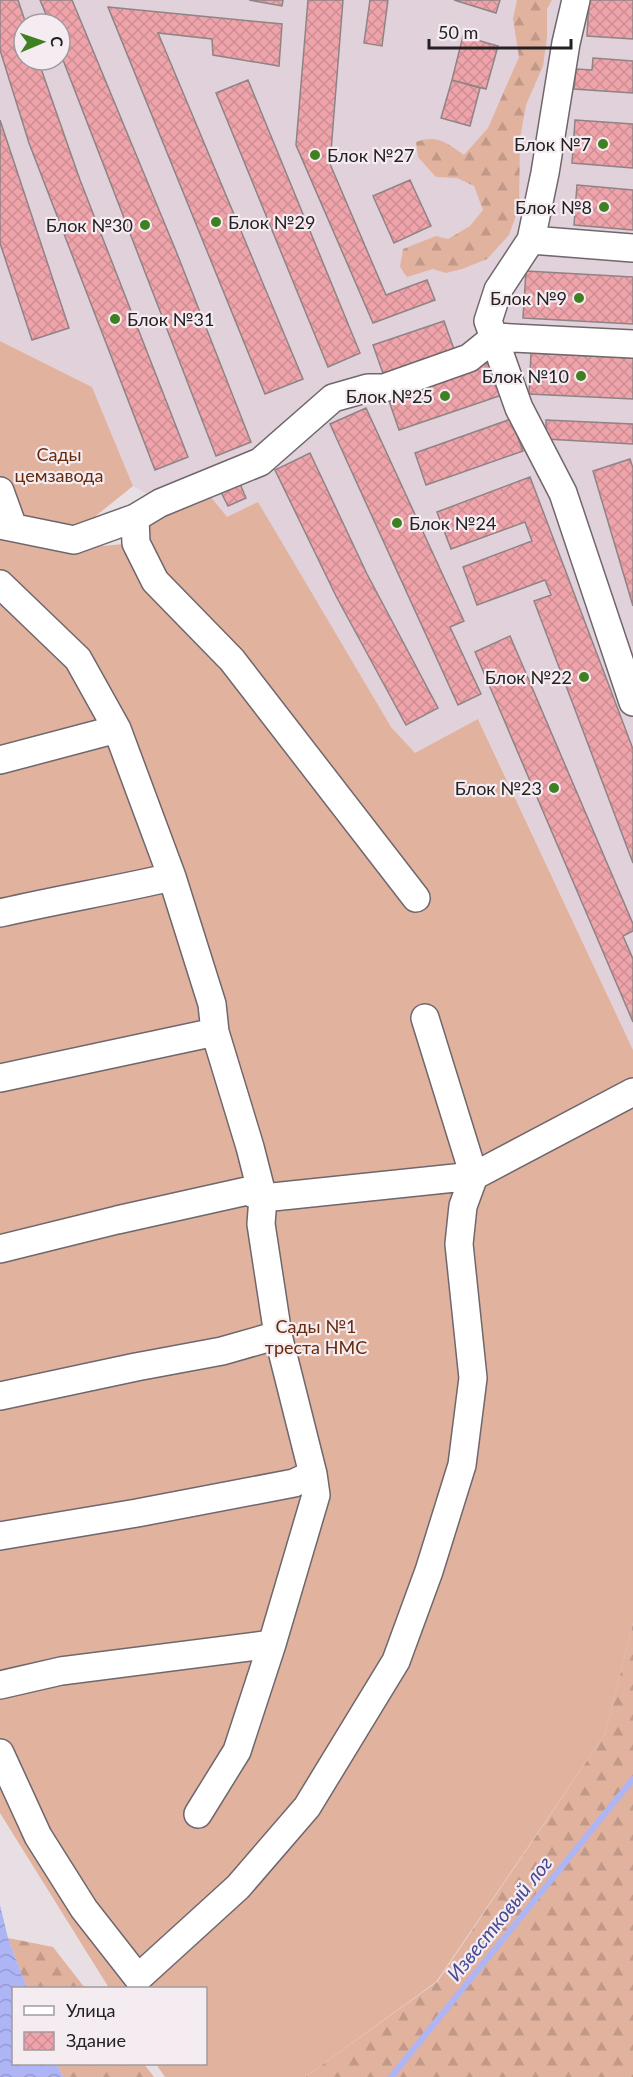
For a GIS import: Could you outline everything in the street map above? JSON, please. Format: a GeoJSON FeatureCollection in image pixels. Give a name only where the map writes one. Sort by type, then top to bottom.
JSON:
{"type":"FeatureCollection","features":[{"type":"Feature","properties":{"kind":"lane"},"geometry":{"type":"LineString","coordinates":[[576,0],[566,43],[545,173],[531,240],[498,290],[488,321],[519,408],[563,493],[633,702]]}},
{"type":"Feature","properties":{"kind":"lane"},"geometry":{"type":"LineString","coordinates":[[531,240],[633,248]]}},
{"type":"Feature","properties":{"kind":"lane"},"geometry":{"type":"LineString","coordinates":[[0,491],[7,526],[74,540],[135,518],[160,503],[260,462],[333,398],[368,388],[384,388],[469,358],[495,337],[633,344]]}},
{"type":"Feature","properties":{"kind":"lane"},"geometry":{"type":"LineString","coordinates":[[135,518],[136,543],[155,581],[232,660],[416,898]]}},
{"type":"Feature","properties":{"kind":"lane"},"geometry":{"type":"LineString","coordinates":[[5,594],[78,658],[117,729],[172,877],[212,1004],[215,1032],[263,1198],[261,1224],[278,1335],[313,1474],[316,1495],[272,1644],[237,1750],[198,1814]]}},
{"type":"Feature","properties":{"kind":"lane"},"geometry":{"type":"LineString","coordinates":[[0,760],[117,729]]}},
{"type":"Feature","properties":{"kind":"lane"},"geometry":{"type":"LineString","coordinates":[[0,913],[172,877]]}},
{"type":"Feature","properties":{"kind":"lane"},"geometry":{"type":"LineString","coordinates":[[0,1753],[38,1836],[84,1909],[138,1978],[238,1887],[307,1807],[396,1661],[429,1571],[462,1465],[473,1378],[459,1244],[464,1206],[474,1176],[425,1018]]}},
{"type":"Feature","properties":{"kind":"lane"},"geometry":{"type":"LineString","coordinates":[[0,1078],[215,1032]]}},
{"type":"Feature","properties":{"kind":"lane"},"geometry":{"type":"LineString","coordinates":[[0,1250],[117,1220],[248,1191],[263,1198],[474,1176],[633,1092]]}},
{"type":"Feature","properties":{"kind":"lane"},"geometry":{"type":"LineString","coordinates":[[0,1396],[222,1351],[278,1335]]}},
{"type":"Feature","properties":{"kind":"lane"},"geometry":{"type":"LineString","coordinates":[[0,1536],[294,1483],[313,1474]]}},
{"type":"Feature","properties":{"kind":"lane"},"geometry":{"type":"LineString","coordinates":[[0,1684],[61,1671],[272,1644]]}},
{"type":"Feature","properties":{"kind":"shaded area"},"geometry":{"type":"Polygon","coordinates":[[[0,0],[633,0],[633,1050],[479,720],[415,754],[391,727],[226,518],[152,497],[133,486],[92,387],[0,341],[0,0]]]}},
{"type":"Feature","properties":{"kind":"green space"},"geometry":{"type":"Polygon","coordinates":[[[517,0],[552,0],[547,9],[547,37],[543,66],[526,105],[520,138],[519,207],[509,235],[487,259],[446,273],[433,269],[407,277],[400,267],[403,249],[436,236],[448,239],[470,226],[483,210],[474,186],[457,178],[436,177],[418,157],[416,142],[436,139],[464,155],[488,128],[519,57],[513,19],[517,0]]]}},
{"type":"Feature","properties":{"kind":"green space","name":"Сады цемзавода"},"geometry":{"type":"Polygon","coordinates":[[[0,341],[92,387],[133,486],[82,527],[0,518],[0,341]]]}},
{"type":"Feature","properties":{"kind":"green space","name":"Сады №1 треста НМС"},"geometry":{"type":"Polygon","coordinates":[[[210,496],[227,517],[258,502],[391,727],[415,753],[478,719],[633,1050],[633,1623],[605,1734],[436,1982],[305,2077],[165,2077],[157,2065],[207,2065],[207,1987],[108,1987],[0,1813],[0,536],[69,549],[135,543],[156,519],[210,496]]]}},
{"type":"Feature","properties":{"kind":"green space"},"geometry":{"type":"Polygon","coordinates":[[[633,1623],[633,2077],[305,2077],[437,1982],[605,1734],[633,1623]]]}},
{"type":"Feature","properties":{"kind":"green space"},"geometry":{"type":"Polygon","coordinates":[[[8,1938],[53,1947],[84,1987],[27,1987],[8,1938]]]}},
{"type":"Feature","properties":{"kind":"green space"},"geometry":{"type":"Polygon","coordinates":[[[57,2065],[145,2065],[154,2077],[63,2077],[57,2065]]]}},
{"type":"Feature","properties":{"kind":"water"},"geometry":{"type":"Polygon","coordinates":[[[0,1905],[8,1938],[27,1987],[12,1987],[12,2065],[57,2065],[63,2077],[0,2077],[0,1905]]]}},
{"type":"Feature","properties":{"kind":"building","name":"Блок №31"},"geometry":{"type":"Polygon","coordinates":[[[0,0],[18,0],[22,12],[12,12],[12,72],[42,72],[80,180],[188,457],[155,470],[29,143],[0,50],[0,0]]]}},
{"type":"Feature","properties":{"kind":"building","name":"Блок №30"},"geometry":{"type":"Polygon","coordinates":[[[40,0],[72,0],[176,251],[251,442],[216,456],[68,72],[72,72],[72,12],[45,12],[40,0]]]}},
{"type":"Feature","properties":{"kind":"building"},"geometry":{"type":"Polygon","coordinates":[[[249,0],[283,0],[282,6],[249,0]]]}},
{"type":"Feature","properties":{"kind":"building","name":"Блок №27"},"geometry":{"type":"Polygon","coordinates":[[[308,0],[343,0],[330,164],[386,295],[427,280],[435,300],[373,323],[296,145],[308,0]]]}},
{"type":"Feature","properties":{"kind":"building"},"geometry":{"type":"Polygon","coordinates":[[[370,0],[388,0],[382,46],[364,43],[370,0]]]}},
{"type":"Feature","properties":{"kind":"building"},"geometry":{"type":"Polygon","coordinates":[[[454,0],[500,0],[496,13],[454,0]]]}},
{"type":"Feature","properties":{"kind":"building"},"geometry":{"type":"Polygon","coordinates":[[[589,0],[633,0],[633,39],[587,36],[589,0]]]}},
{"type":"Feature","properties":{"kind":"building","name":"Блок №29"},"geometry":{"type":"Polygon","coordinates":[[[108,7],[282,24],[279,66],[213,55],[212,39],[158,33],[303,379],[265,394],[108,7]]]}},
{"type":"Feature","properties":{"kind":"building"},"geometry":{"type":"Polygon","coordinates":[[[463,36],[498,46],[486,89],[452,80],[463,36]]]}},
{"type":"Feature","properties":{"kind":"building"},"geometry":{"type":"Polygon","coordinates":[[[593,58],[633,61],[633,93],[574,89],[576,69],[592,70],[593,58]]]}},
{"type":"Feature","properties":{"kind":"building"},"geometry":{"type":"Polygon","coordinates":[[[248,80],[360,353],[328,367],[216,93],[248,80]]]}},
{"type":"Feature","properties":{"kind":"building"},"geometry":{"type":"Polygon","coordinates":[[[452,80],[480,88],[470,126],[441,118],[452,80]]]}},
{"type":"Feature","properties":{"kind":"building"},"geometry":{"type":"Polygon","coordinates":[[[0,120],[69,328],[32,340],[0,243],[0,120]]]}},
{"type":"Feature","properties":{"kind":"building","name":"Блок №7"},"geometry":{"type":"Polygon","coordinates":[[[575,120],[633,124],[633,168],[572,163],[575,120]]]}},
{"type":"Feature","properties":{"kind":"building"},"geometry":{"type":"Polygon","coordinates":[[[410,180],[431,226],[394,243],[373,196],[410,180]]]}},
{"type":"Feature","properties":{"kind":"building","name":"Блок №8"},"geometry":{"type":"Polygon","coordinates":[[[577,185],[633,190],[633,230],[574,225],[577,185]]]}},
{"type":"Feature","properties":{"kind":"building","name":"Блок №9"},"geometry":{"type":"Polygon","coordinates":[[[526,271],[633,277],[633,324],[523,318],[526,271]]]}},
{"type":"Feature","properties":{"kind":"building","name":"Блок №25"},"geometry":{"type":"Polygon","coordinates":[[[444,321],[456,355],[385,379],[373,345],[444,321]]]}},
{"type":"Feature","properties":{"kind":"building","name":"Блок №10"},"geometry":{"type":"Polygon","coordinates":[[[531,353],[633,358],[633,399],[529,394],[531,353]]]}},
{"type":"Feature","properties":{"kind":"building","name":"Блок №25"},"geometry":{"type":"Polygon","coordinates":[[[490,362],[502,395],[399,430],[388,398],[490,362]]]}},
{"type":"Feature","properties":{"kind":"building","name":"Блок №24"},"geometry":{"type":"Polygon","coordinates":[[[366,408],[464,621],[450,627],[481,694],[458,705],[330,424],[366,408]]]}},
{"type":"Feature","properties":{"kind":"building","name":"Блок №25"},"geometry":{"type":"Polygon","coordinates":[[[511,419],[523,451],[426,485],[415,453],[511,419]]]}},
{"type":"Feature","properties":{"kind":"building"},"geometry":{"type":"Polygon","coordinates":[[[546,420],[633,424],[633,444],[546,439],[546,420]]]}},
{"type":"Feature","properties":{"kind":"building"},"geometry":{"type":"Polygon","coordinates":[[[310,453],[367,574],[438,708],[406,725],[336,596],[275,470],[310,453]]]}},
{"type":"Feature","properties":{"kind":"building"},"geometry":{"type":"Polygon","coordinates":[[[630,459],[633,468],[633,606],[593,471],[630,459]]]}},
{"type":"Feature","properties":{"kind":"building","name":"Блок №22"},"geometry":{"type":"Polygon","coordinates":[[[530,477],[633,749],[633,863],[534,601],[551,595],[545,580],[477,605],[463,567],[532,541],[525,522],[451,549],[437,512],[530,477]]]}},
{"type":"Feature","properties":{"kind":"building"},"geometry":{"type":"Polygon","coordinates":[[[238,479],[246,498],[228,506],[219,488],[238,479]]]}},
{"type":"Feature","properties":{"kind":"building","name":"Блок №23"},"geometry":{"type":"Polygon","coordinates":[[[510,636],[633,924],[633,931],[623,936],[633,959],[633,1022],[475,652],[510,636]]]}},
{"type":"Feature","properties":{"kind":"waterway","name":"Известковый лог"},"geometry":{"type":"LineString","coordinates":[[391,2077],[633,1779]]}},
{"type":"Feature","properties":{"kind":"place","name":"Блок №7"},"geometry":{"type":"Point","coordinates":[603,144]}},
{"type":"Feature","properties":{"kind":"place","name":"Блок №27"},"geometry":{"type":"Point","coordinates":[315,155]}},
{"type":"Feature","properties":{"kind":"place","name":"Блок №8"},"geometry":{"type":"Point","coordinates":[604,207]}},
{"type":"Feature","properties":{"kind":"place","name":"Блок №29"},"geometry":{"type":"Point","coordinates":[216,222]}},
{"type":"Feature","properties":{"kind":"place","name":"Блок №30"},"geometry":{"type":"Point","coordinates":[145,225]}},
{"type":"Feature","properties":{"kind":"place","name":"Блок №9"},"geometry":{"type":"Point","coordinates":[579,298]}},
{"type":"Feature","properties":{"kind":"place","name":"Блок №31"},"geometry":{"type":"Point","coordinates":[115,319]}},
{"type":"Feature","properties":{"kind":"place","name":"Блок №10"},"geometry":{"type":"Point","coordinates":[581,376]}},
{"type":"Feature","properties":{"kind":"place","name":"Блок №25"},"geometry":{"type":"Point","coordinates":[445,396]}},
{"type":"Feature","properties":{"kind":"place","name":"Блок №24"},"geometry":{"type":"Point","coordinates":[397,523]}},
{"type":"Feature","properties":{"kind":"place","name":"Блок №22"},"geometry":{"type":"Point","coordinates":[584,677]}},
{"type":"Feature","properties":{"kind":"place","name":"Блок №23"},"geometry":{"type":"Point","coordinates":[554,788]}}]}
